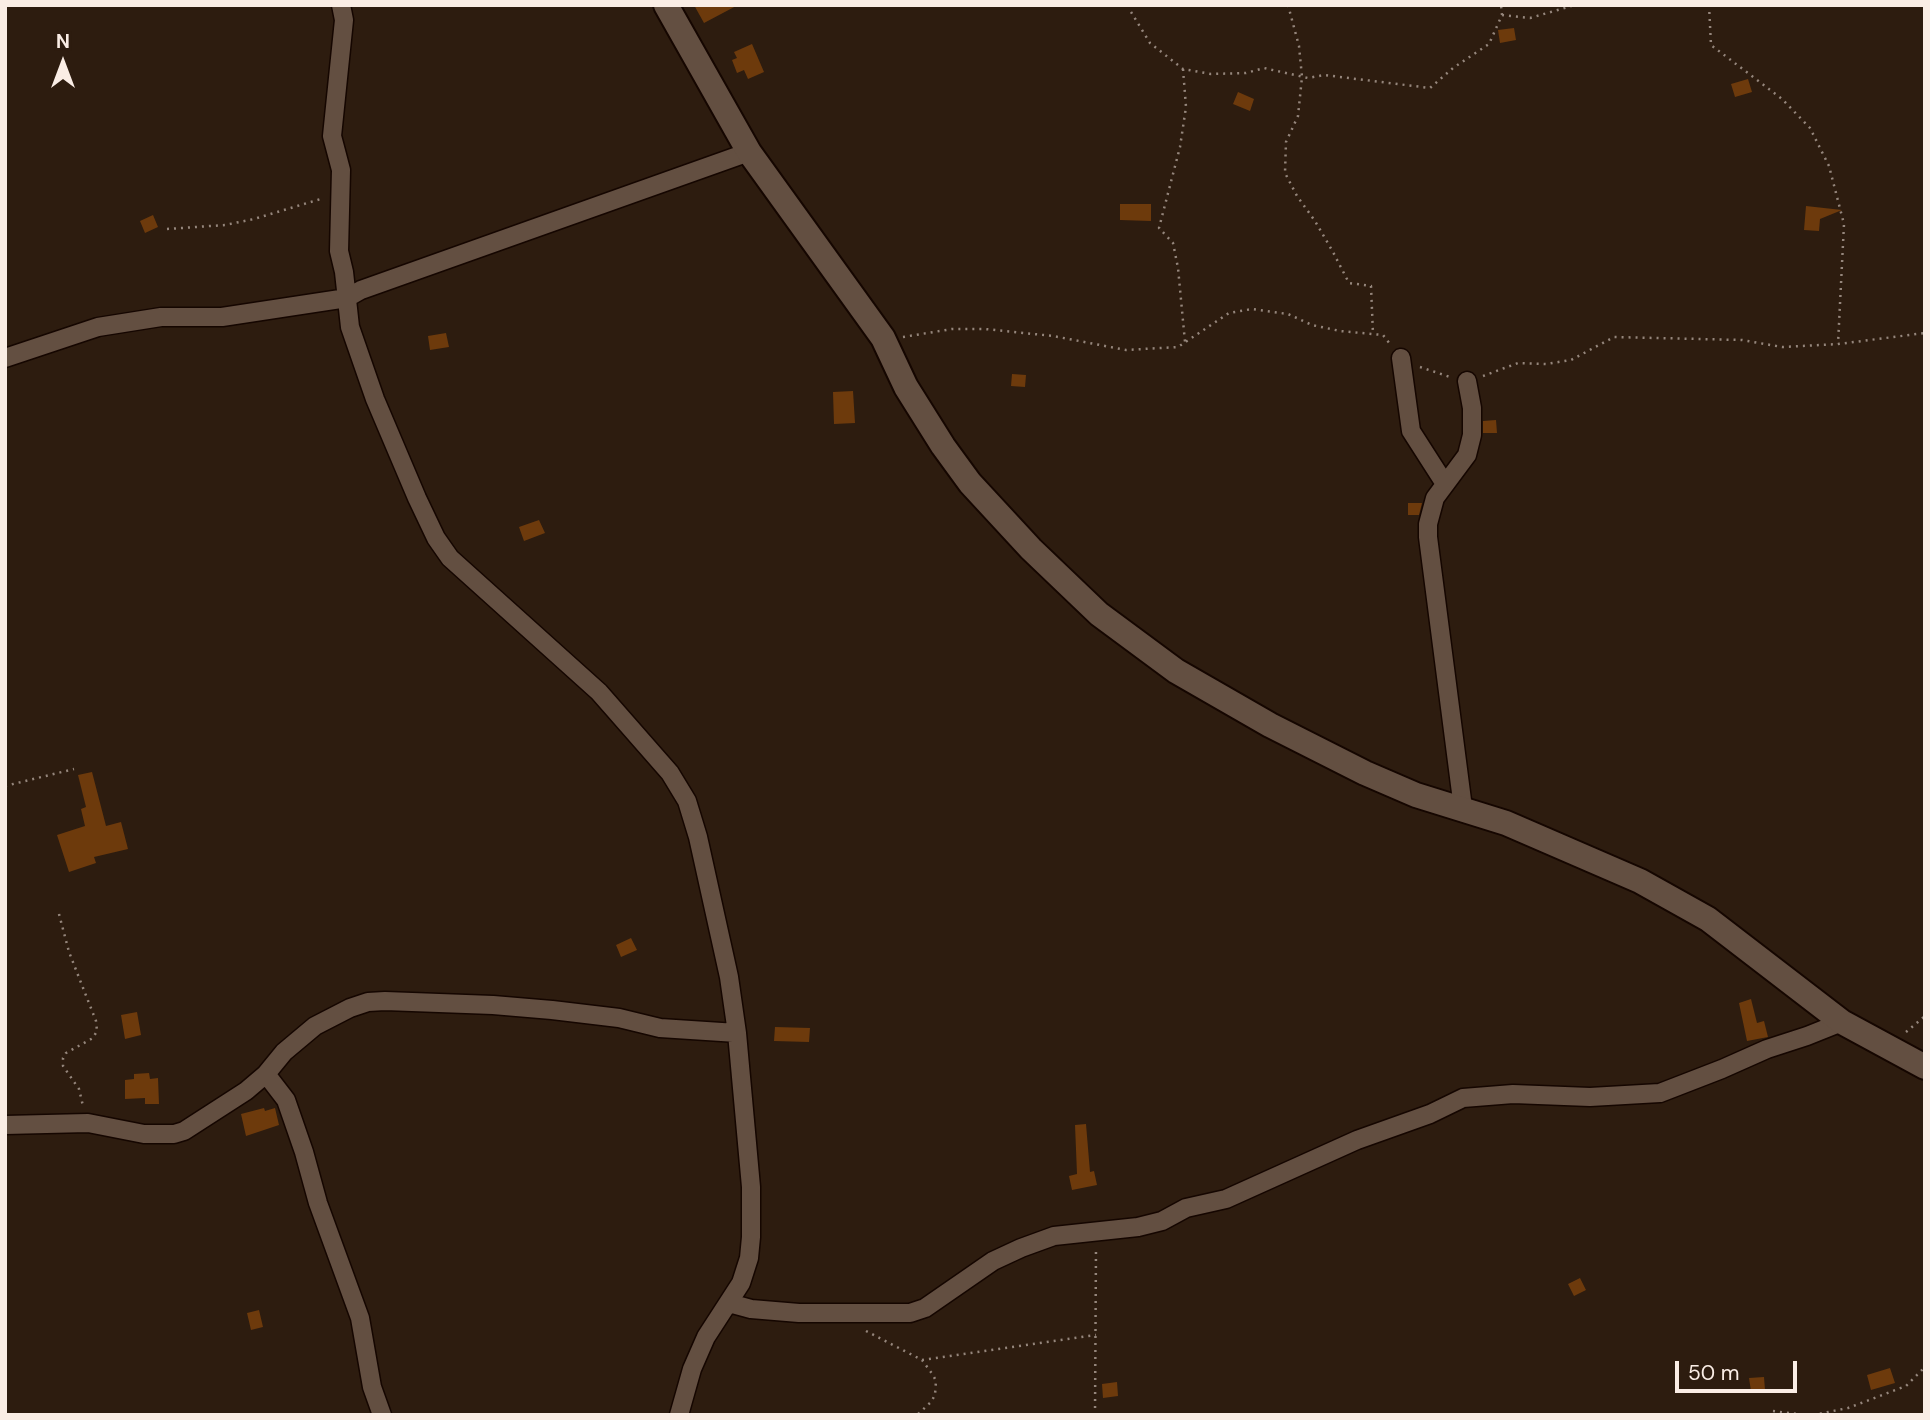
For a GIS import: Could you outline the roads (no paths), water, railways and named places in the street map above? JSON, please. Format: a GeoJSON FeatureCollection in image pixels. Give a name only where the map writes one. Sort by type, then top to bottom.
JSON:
{"type":"FeatureCollection","features":[{"type":"Feature","properties":{"kind":"street"},"geometry":{"type":"LineString","coordinates":[[341,5],[344,20],[332,136],[341,170],[339,251],[350,327],[375,399],[417,498],[436,538],[450,558],[599,692],[670,774],[687,801],[715,912],[729,977],[737,1033],[751,1187],[751,1237],[749,1258],[741,1283],[706,1337],[692,1369],[679,1415]]}},
{"type":"Feature","properties":{"kind":"street"},"geometry":{"type":"LineString","coordinates":[[666,5],[749,152],[883,338],[906,387],[943,446],[970,483],[1031,549],[1099,614],[1176,671],[1270,725],[1365,774],[1416,795],[1463,808],[1572,850],[1640,881],[1708,919],[1842,1022],[1925,1067]]}},
{"type":"Feature","properties":{"kind":"street"},"geometry":{"type":"LineString","coordinates":[[5,358],[98,327],[161,317],[222,317],[347,298],[361,290],[749,152]]}},
{"type":"Feature","properties":{"kind":"street"},"geometry":{"type":"LineString","coordinates":[[1401,358],[1411,431],[1444,484]]}},
{"type":"Feature","properties":{"kind":"street"},"geometry":{"type":"LineString","coordinates":[[1463,808],[1428,524],[1435,498],[1467,456],[1472,435],[1472,408],[1467,381]]}},
{"type":"Feature","properties":{"kind":"street"},"geometry":{"type":"LineString","coordinates":[[5,1125],[88,1123],[144,1134],[174,1134],[184,1131],[246,1091],[284,1052],[314,1027],[341,1012],[368,1002],[552,1010],[619,1018],[674,1030],[737,1033]]}},
{"type":"Feature","properties":{"kind":"street"},"geometry":{"type":"LineString","coordinates":[[729,1303],[751,1309],[799,1312],[910,1313],[925,1308],[993,1261],[1021,1248],[1054,1236],[1162,1221],[1186,1208],[1226,1199],[1357,1140],[1430,1114],[1463,1098],[1513,1094],[1590,1097],[1660,1093],[1766,1049],[1842,1022]]}},
{"type":"Feature","properties":{"kind":"street"},"geometry":{"type":"LineString","coordinates":[[266,1073],[286,1100],[304,1152],[318,1203],[360,1318],[372,1387],[382,1415]]}}]}
